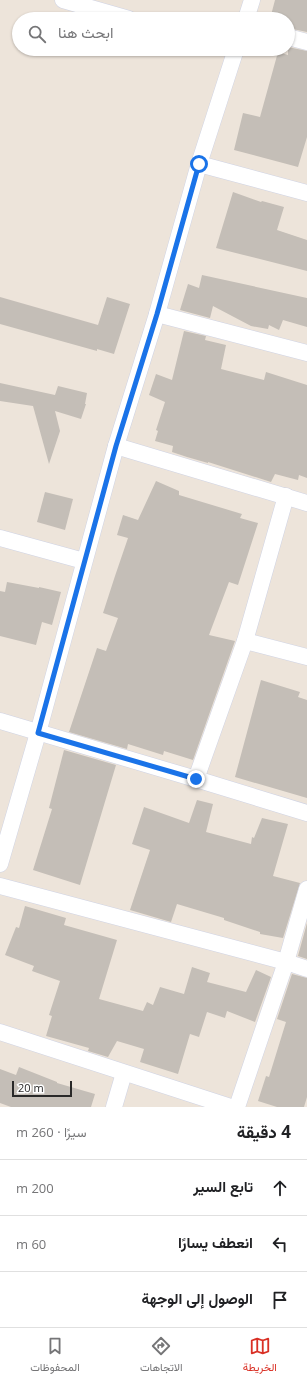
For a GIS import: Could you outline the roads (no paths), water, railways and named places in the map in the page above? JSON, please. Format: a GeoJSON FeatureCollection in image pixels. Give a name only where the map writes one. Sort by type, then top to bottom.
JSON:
{"type":"FeatureCollection","features":[{"type":"Feature","properties":{"kind":"street"},"geometry":{"type":"LineString","coordinates":[[62,0],[104,12]]}},
{"type":"Feature","properties":{"kind":"street"},"geometry":{"type":"LineString","coordinates":[[248,12],[252,0]]}},
{"type":"Feature","properties":{"kind":"street"},"geometry":{"type":"LineString","coordinates":[[295,39],[307,42]]}},
{"type":"Feature","properties":{"kind":"street"},"geometry":{"type":"LineString","coordinates":[[0,864],[38,733],[116,446],[157,314],[199,164],[234,56]]}},
{"type":"Feature","properties":{"kind":"street"},"geometry":{"type":"LineString","coordinates":[[199,164],[307,193]]}},
{"type":"Feature","properties":{"kind":"street"},"geometry":{"type":"LineString","coordinates":[[157,314],[307,353]]}},
{"type":"Feature","properties":{"kind":"street"},"geometry":{"type":"LineString","coordinates":[[116,446],[307,503]]}},
{"type":"Feature","properties":{"kind":"street"},"geometry":{"type":"LineString","coordinates":[[196,779],[246,641],[286,496]]}},
{"type":"Feature","properties":{"kind":"street"},"geometry":{"type":"LineString","coordinates":[[0,538],[84,561]]}},
{"type":"Feature","properties":{"kind":"street"},"geometry":{"type":"LineString","coordinates":[[246,641],[307,657]]}},
{"type":"Feature","properties":{"kind":"street"},"geometry":{"type":"LineString","coordinates":[[0,721],[307,813]]}},
{"type":"Feature","properties":{"kind":"street"},"geometry":{"type":"LineString","coordinates":[[0,886],[286,962],[307,969]]}},
{"type":"Feature","properties":{"kind":"street"},"geometry":{"type":"LineString","coordinates":[[237,1107],[286,962],[307,889]]}},
{"type":"Feature","properties":{"kind":"street"},"geometry":{"type":"LineString","coordinates":[[0,1032],[231,1107]]}},
{"type":"Feature","properties":{"kind":"street"},"geometry":{"type":"LineString","coordinates":[[114,1107],[124,1073]]}}]}
